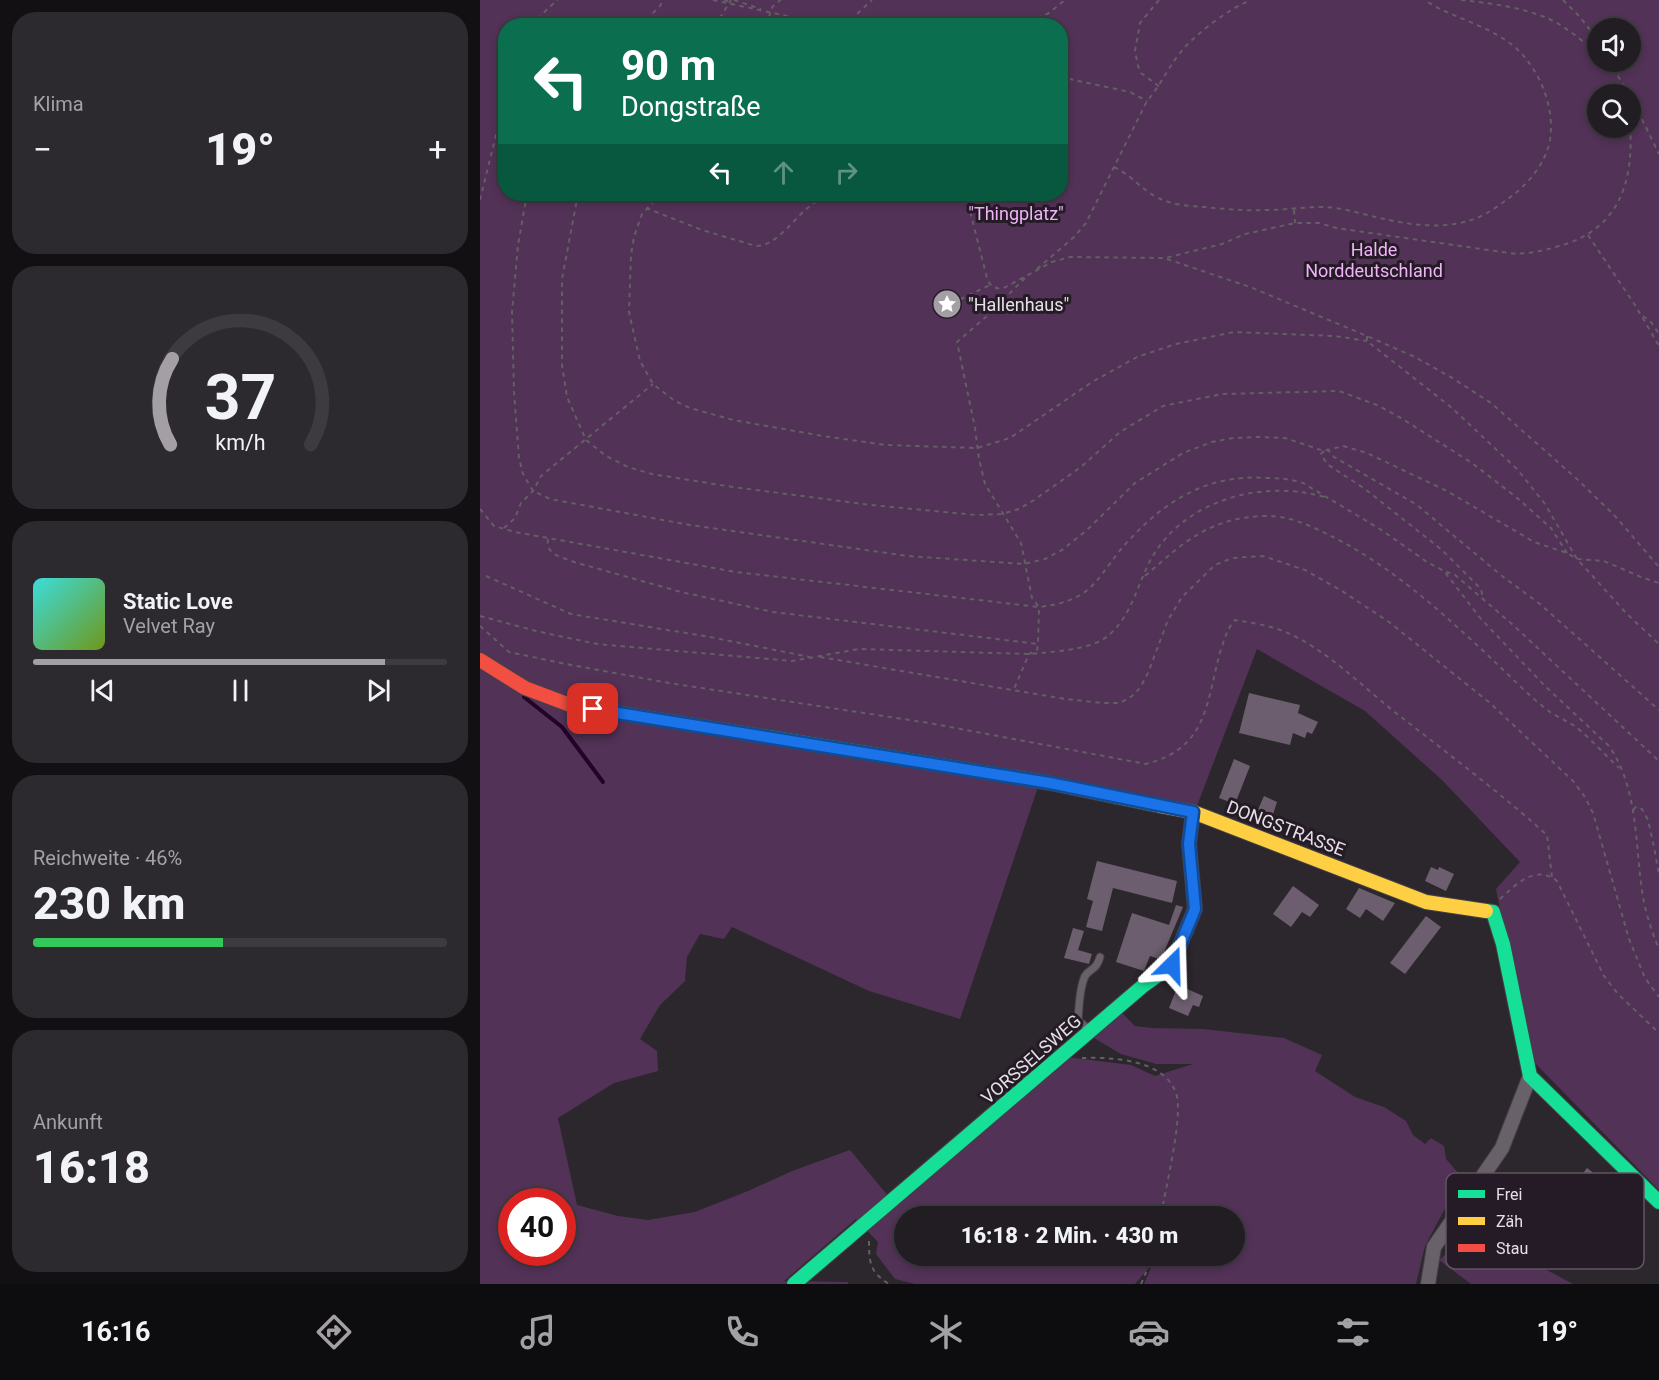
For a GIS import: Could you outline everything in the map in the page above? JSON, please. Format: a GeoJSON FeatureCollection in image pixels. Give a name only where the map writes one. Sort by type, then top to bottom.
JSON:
{"type":"FeatureCollection","features":[{"type":"Feature","properties":{"kind":"street","name":"DONGSTRASSE"},"geometry":{"type":"LineString","coordinates":[[480,660],[525,688],[570,705],[1050,783],[1193,812],[1426,902],[1493,912]]}},
{"type":"Feature","properties":{"kind":"street","name":"VORSSELSWEG"},"geometry":{"type":"LineString","coordinates":[[794,1284],[1144,985],[1172,965],[1195,909],[1189,844],[1193,812]]}},
{"type":"Feature","properties":{"kind":"street"},"geometry":{"type":"LineString","coordinates":[[1485,1173],[1502,1148],[1530,1076],[1505,954],[1493,912]]}},
{"type":"Feature","properties":{"kind":"street"},"geometry":{"type":"LineString","coordinates":[[1530,1076],[1629,1173]]}},
{"type":"Feature","properties":{"kind":"street"},"geometry":{"type":"LineString","coordinates":[[1644,1187],[1659,1202]]}},
{"type":"Feature","properties":{"kind":"street"},"geometry":{"type":"LineString","coordinates":[[1428,1284],[1434,1247],[1446,1230]]}},
{"type":"Feature","properties":{"kind":"lane"},"geometry":{"type":"LineString","coordinates":[[1091,1031],[1078,1021],[1080,999],[1086,975],[1097,966],[1100,957]]}},
{"type":"Feature","properties":{"kind":"path"},"geometry":{"type":"LineString","coordinates":[[539,18],[558,0]]}},
{"type":"Feature","properties":{"kind":"path"},"geometry":{"type":"LineString","coordinates":[[648,18],[663,0]]}},
{"type":"Feature","properties":{"kind":"path"},"geometry":{"type":"LineString","coordinates":[[713,0],[731,1],[767,12]]}},
{"type":"Feature","properties":{"kind":"path"},"geometry":{"type":"LineString","coordinates":[[724,0],[795,18]]}},
{"type":"Feature","properties":{"kind":"path"},"geometry":{"type":"LineString","coordinates":[[767,18],[767,12],[781,0]]}},
{"type":"Feature","properties":{"kind":"path"},"geometry":{"type":"LineString","coordinates":[[853,18],[872,0]]}},
{"type":"Feature","properties":{"kind":"path"},"geometry":{"type":"LineString","coordinates":[[1038,18],[1049,13],[1065,0]]}},
{"type":"Feature","properties":{"kind":"path"},"geometry":{"type":"LineString","coordinates":[[1159,0],[1140,23],[1135,51],[1141,73],[1160,87]]}},
{"type":"Feature","properties":{"kind":"path"},"geometry":{"type":"LineString","coordinates":[[1014,689],[1029,654],[1037,650],[1039,607],[1032,598],[1021,543],[985,484],[957,342],[1086,224],[1147,101],[1160,87],[1185,47],[1212,25],[1251,0]]}},
{"type":"Feature","properties":{"kind":"path"},"geometry":{"type":"LineString","coordinates":[[1114,166],[1163,200],[1187,206],[1232,210],[1322,207],[1396,222],[1425,225],[1453,224],[1472,220],[1496,207],[1522,188],[1541,164],[1549,143],[1550,112],[1542,86],[1530,64],[1504,39],[1425,0]]}},
{"type":"Feature","properties":{"kind":"path"},"geometry":{"type":"LineString","coordinates":[[1461,0],[1511,7],[1540,15],[1563,27],[1587,46]]}},
{"type":"Feature","properties":{"kind":"path"},"geometry":{"type":"LineString","coordinates":[[1563,0],[1587,25]]}},
{"type":"Feature","properties":{"kind":"path"},"geometry":{"type":"LineString","coordinates":[[720,18],[731,1]]}},
{"type":"Feature","properties":{"kind":"path"},"geometry":{"type":"LineString","coordinates":[[1614,72],[1622,82]]}},
{"type":"Feature","properties":{"kind":"path"},"geometry":{"type":"LineString","coordinates":[[1618,72],[1622,82]]}},
{"type":"Feature","properties":{"kind":"path"},"geometry":{"type":"LineString","coordinates":[[1068,79],[1130,92],[1147,101]]}},
{"type":"Feature","properties":{"kind":"path"},"geometry":{"type":"LineString","coordinates":[[1641,117],[1659,154]]}},
{"type":"Feature","properties":{"kind":"path"},"geometry":{"type":"LineString","coordinates":[[480,200],[498,127]]}},
{"type":"Feature","properties":{"kind":"path"},"geometry":{"type":"LineString","coordinates":[[969,201],[970,215],[990,285],[1002,289],[1052,262],[1070,257],[1165,258],[1222,244],[1245,234],[1295,223],[1318,223],[1384,235],[1521,254],[1568,244],[1588,235],[1606,219],[1624,187],[1630,165],[1630,138]]}},
{"type":"Feature","properties":{"kind":"path"},"geometry":{"type":"LineString","coordinates":[[526,201],[518,246],[512,312],[514,392],[519,458],[523,474],[533,490],[550,499],[690,525],[908,556],[1024,564],[1045,559],[1062,550],[1087,530],[1136,483],[1183,453],[1212,442],[1258,436],[1285,438],[1326,450],[1334,457],[1417,505],[1540,604],[1659,710]]}},
{"type":"Feature","properties":{"kind":"path"},"geometry":{"type":"LineString","coordinates":[[577,201],[562,279],[562,365],[567,397],[586,440],[606,456],[628,467],[652,474],[733,487],[894,508],[976,515],[1002,514],[1034,500],[1081,467],[1120,432],[1163,406],[1222,394],[1339,391],[1377,405],[1472,463],[1551,528],[1567,553]]}},
{"type":"Feature","properties":{"kind":"path"},"geometry":{"type":"LineString","coordinates":[[654,201],[646,208],[639,221],[631,255],[629,312],[640,361],[653,384],[675,401],[690,408],[733,420],[886,445],[977,448],[1010,438],[1092,382],[1137,357],[1176,344],[1234,332],[1335,336],[1366,341],[1452,408],[1517,469],[1545,504],[1577,559],[1627,614],[1659,644]]}},
{"type":"Feature","properties":{"kind":"path"},"geometry":{"type":"LineString","coordinates":[[646,208],[702,230],[762,246],[770,242],[818,201]]}},
{"type":"Feature","properties":{"kind":"path"},"geometry":{"type":"LineString","coordinates":[[1294,209],[1295,223]]}},
{"type":"Feature","properties":{"kind":"path"},"geometry":{"type":"LineString","coordinates":[[1588,235],[1659,346]]}},
{"type":"Feature","properties":{"kind":"path"},"geometry":{"type":"LineString","coordinates":[[1165,258],[1250,287],[1415,357],[1491,403],[1577,478],[1616,516],[1659,567]]}},
{"type":"Feature","properties":{"kind":"path"},"geometry":{"type":"LineString","coordinates":[[944,307],[990,285]]}},
{"type":"Feature","properties":{"kind":"path"},"geometry":{"type":"LineString","coordinates":[[1641,315],[1659,334]]}},
{"type":"Feature","properties":{"kind":"path"},"geometry":{"type":"LineString","coordinates":[[1366,341],[1367,336]]}},
{"type":"Feature","properties":{"kind":"path"},"geometry":{"type":"LineString","coordinates":[[504,529],[515,518],[521,503],[533,490],[541,476],[653,384]]}},
{"type":"Feature","properties":{"kind":"path"},"geometry":{"type":"LineString","coordinates":[[1481,597],[1481,588],[1443,550],[1365,489],[1327,464],[1322,454],[1326,450],[1343,446],[1367,453],[1448,491],[1534,542],[1567,553],[1577,559],[1604,561],[1641,578],[1659,582]]}},
{"type":"Feature","properties":{"kind":"path"},"geometry":{"type":"LineString","coordinates":[[480,509],[494,526],[504,529],[548,539],[736,572],[1039,607],[1075,599],[1090,590],[1131,537],[1156,514],[1178,499],[1213,482],[1251,476],[1289,479],[1302,483],[1444,572],[1455,583],[1459,593],[1481,619],[1544,685],[1609,746],[1617,758],[1629,788],[1642,893],[1650,928],[1659,949]]}},
{"type":"Feature","properties":{"kind":"path"},"geometry":{"type":"LineString","coordinates":[[819,657],[839,651],[859,649],[1029,654],[1083,646],[1100,641],[1108,636],[1135,598],[1151,559],[1167,538],[1189,518],[1221,501],[1253,492],[1286,489],[1329,498]]}},
{"type":"Feature","properties":{"kind":"path"},"geometry":{"type":"LineString","coordinates":[[1143,578],[1188,540],[1227,520],[1275,517],[1290,519],[1318,530],[1362,552],[1383,566],[1456,626],[1545,709],[1575,727],[1620,769]]}},
{"type":"Feature","properties":{"kind":"path"},"geometry":{"type":"LineString","coordinates":[[548,539],[548,547],[552,553],[574,562],[724,602],[796,615],[1038,644]]}},
{"type":"Feature","properties":{"kind":"path"},"geometry":{"type":"LineString","coordinates":[[486,576],[571,614],[1091,703],[1120,703],[1140,688],[1168,620],[1182,597],[1215,566],[1232,558],[1263,556],[1305,570],[1342,591],[1398,629],[1490,703],[1573,781],[1593,813],[1629,939],[1645,978],[1659,997]]}},
{"type":"Feature","properties":{"kind":"path"},"geometry":{"type":"LineString","coordinates":[[1444,572],[1454,574],[1481,597],[1659,761]]}},
{"type":"Feature","properties":{"kind":"path"},"geometry":{"type":"LineString","coordinates":[[480,616],[536,632],[597,644],[792,661],[812,657]]}},
{"type":"Feature","properties":{"kind":"path"},"geometry":{"type":"LineString","coordinates":[[480,626],[509,652],[566,664],[669,683],[939,725],[1146,764],[1165,759],[1185,745],[1201,722],[1211,694],[1228,627],[1235,620],[1257,623],[1292,635],[1323,654],[1441,746],[1532,822],[1547,836],[1552,877]]}},
{"type":"Feature","properties":{"kind":"path"},"geometry":{"type":"LineString","coordinates":[[1633,810],[1636,807],[1642,809],[1648,820],[1659,875]]}},
{"type":"Feature","properties":{"kind":"path"},"geometry":{"type":"LineString","coordinates":[[1493,912],[1492,906],[1522,880],[1531,875],[1542,874],[1552,877],[1557,881],[1567,900],[1604,976],[1618,994],[1659,1033]]}},
{"type":"Feature","properties":{"kind":"path"},"geometry":{"type":"LineString","coordinates":[[1083,1058],[1123,1060],[1151,1068],[1165,1078],[1177,1094],[1177,1123],[1163,1206]]}},
{"type":"Feature","properties":{"kind":"path"},"geometry":{"type":"LineString","coordinates":[[1141,1284],[1149,1266]]}},
{"type":"Feature","properties":{"kind":"green space"},"geometry":{"type":"Polygon","coordinates":[[[480,0],[1659,0],[1659,1190],[1530,1058],[1496,889],[1520,862],[1442,780],[1365,711],[1257,649],[1195,811],[1041,778],[960,1019],[869,991],[732,927],[724,939],[700,934],[687,957],[685,981],[660,1005],[640,1039],[657,1051],[658,1071],[614,1083],[558,1118],[573,1188],[498,1188],[498,1266],[576,1266],[576,1200],[577,1205],[618,1216],[648,1220],[695,1212],[792,1171],[850,1150],[894,1203],[1066,1057],[1131,1065],[1155,1076],[1193,1064],[1156,1064],[1121,1054],[1094,1038],[1122,1013],[1135,1026],[1203,1029],[1284,1038],[1322,1055],[1315,1071],[1355,1097],[1384,1107],[1406,1121],[1413,1135],[1425,1144],[1431,1138],[1444,1146],[1446,1159],[1458,1173],[1446,1173],[1446,1207],[1425,1246],[1416,1284],[1144,1284],[1152,1266],[1245,1266],[1245,1206],[894,1206],[894,1266],[1150,1266],[1135,1284],[915,1284],[895,1279],[876,1254],[878,1242],[856,1219],[784,1281],[848,1282],[848,1284],[480,1284],[480,0]]]}},
{"type":"Feature","properties":{"kind":"green space"},"geometry":{"type":"Polygon","coordinates":[[[1446,1254],[1446,1265],[1439,1260],[1446,1254]]]}},
{"type":"Feature","properties":{"kind":"green space"},"geometry":{"type":"Polygon","coordinates":[[[1451,1269],[1545,1269],[1573,1284],[1471,1284],[1451,1269]]]}},
{"type":"Feature","properties":{"kind":"building"},"geometry":{"type":"Polygon","coordinates":[[[1249,693],[1300,705],[1298,713],[1318,722],[1312,734],[1307,732],[1305,738],[1293,733],[1290,745],[1239,733],[1249,693]]]}},
{"type":"Feature","properties":{"kind":"building"},"geometry":{"type":"Polygon","coordinates":[[[1234,759],[1250,766],[1235,804],[1219,798],[1234,759]]]}},
{"type":"Feature","properties":{"kind":"building"},"geometry":{"type":"Polygon","coordinates":[[[1264,796],[1277,802],[1269,827],[1253,821],[1264,796]]]}},
{"type":"Feature","properties":{"kind":"building"},"geometry":{"type":"Polygon","coordinates":[[[1097,861],[1177,881],[1172,903],[1113,888],[1102,931],[1086,927],[1093,901],[1087,899],[1097,861]]]}},
{"type":"Feature","properties":{"kind":"building"},"geometry":{"type":"Polygon","coordinates":[[[1431,867],[1438,870],[1439,867],[1454,874],[1446,891],[1425,881],[1431,867]]]}},
{"type":"Feature","properties":{"kind":"building"},"geometry":{"type":"Polygon","coordinates":[[[1293,886],[1319,905],[1310,917],[1302,912],[1291,927],[1273,914],[1293,886]]]}},
{"type":"Feature","properties":{"kind":"building"},"geometry":{"type":"Polygon","coordinates":[[[1359,888],[1395,903],[1383,921],[1366,909],[1360,918],[1346,909],[1359,888]]]}},
{"type":"Feature","properties":{"kind":"building"},"geometry":{"type":"Polygon","coordinates":[[[1176,905],[1183,907],[1162,957],[1159,959],[1150,956],[1144,971],[1116,962],[1132,913],[1169,925],[1176,905]]]}},
{"type":"Feature","properties":{"kind":"building"},"geometry":{"type":"Polygon","coordinates":[[[1426,916],[1441,927],[1405,974],[1390,963],[1426,916]]]}},
{"type":"Feature","properties":{"kind":"building"},"geometry":{"type":"Polygon","coordinates":[[[1073,928],[1084,931],[1078,950],[1092,954],[1089,964],[1064,958],[1073,928]]]}},
{"type":"Feature","properties":{"kind":"building"},"geometry":{"type":"Polygon","coordinates":[[[1178,985],[1203,996],[1199,1007],[1193,1005],[1188,1016],[1169,1008],[1178,985]]]}},
{"type":"Feature","properties":{"kind":"building"},"geometry":{"type":"Polygon","coordinates":[[[1587,1168],[1593,1173],[1583,1173],[1587,1168]]]}},
{"type":"Feature","properties":{"kind":"waterway"},"geometry":{"type":"LineString","coordinates":[[524,697],[562,727],[603,782]]}},
{"type":"Feature","properties":{"kind":"traffic: fast"},"geometry":{"type":"LineString","coordinates":[[768,737],[1050,783],[1161,806]]}},
{"type":"Feature","properties":{"kind":"traffic: fast"},"geometry":{"type":"LineString","coordinates":[[1486,911],[1493,912],[1503,944],[1530,1076],[1629,1173]]}},
{"type":"Feature","properties":{"kind":"traffic: fast"},"geometry":{"type":"LineString","coordinates":[[794,1284],[1144,985],[1172,965],[1175,957]]}},
{"type":"Feature","properties":{"kind":"traffic: fast"},"geometry":{"type":"LineString","coordinates":[[1644,1187],[1659,1202]]}},
{"type":"Feature","properties":{"kind":"traffic: slow"},"geometry":{"type":"LineString","coordinates":[[1161,806],[1193,812],[1426,902],[1486,911]]}},
{"type":"Feature","properties":{"kind":"traffic: jam"},"geometry":{"type":"LineString","coordinates":[[480,660],[525,688],[570,705],[768,737]]}},
{"type":"Feature","properties":{"kind":"traffic: jam"},"geometry":{"type":"LineString","coordinates":[[1175,957],[1195,909],[1189,844],[1193,812]]}},
{"type":"Feature","properties":{"kind":"place","name":"\"Hallenhaus\""},"geometry":{"type":"Point","coordinates":[947,304]}},
{"type":"Feature","properties":{"kind":"route"},"geometry":{"type":"LineString","coordinates":[[593,709],[1050,783],[1193,812],[1189,844],[1195,909],[1172,965]]}},
{"type":"Feature","properties":{"kind":"park label","name":"\"Thingplatz\""},"geometry":{"type":"Point","coordinates":[1016,213]}},
{"type":"Feature","properties":{"kind":"park label","name":"Halde Norddeutschland"},"geometry":{"type":"Point","coordinates":[1374,259]}}]}
